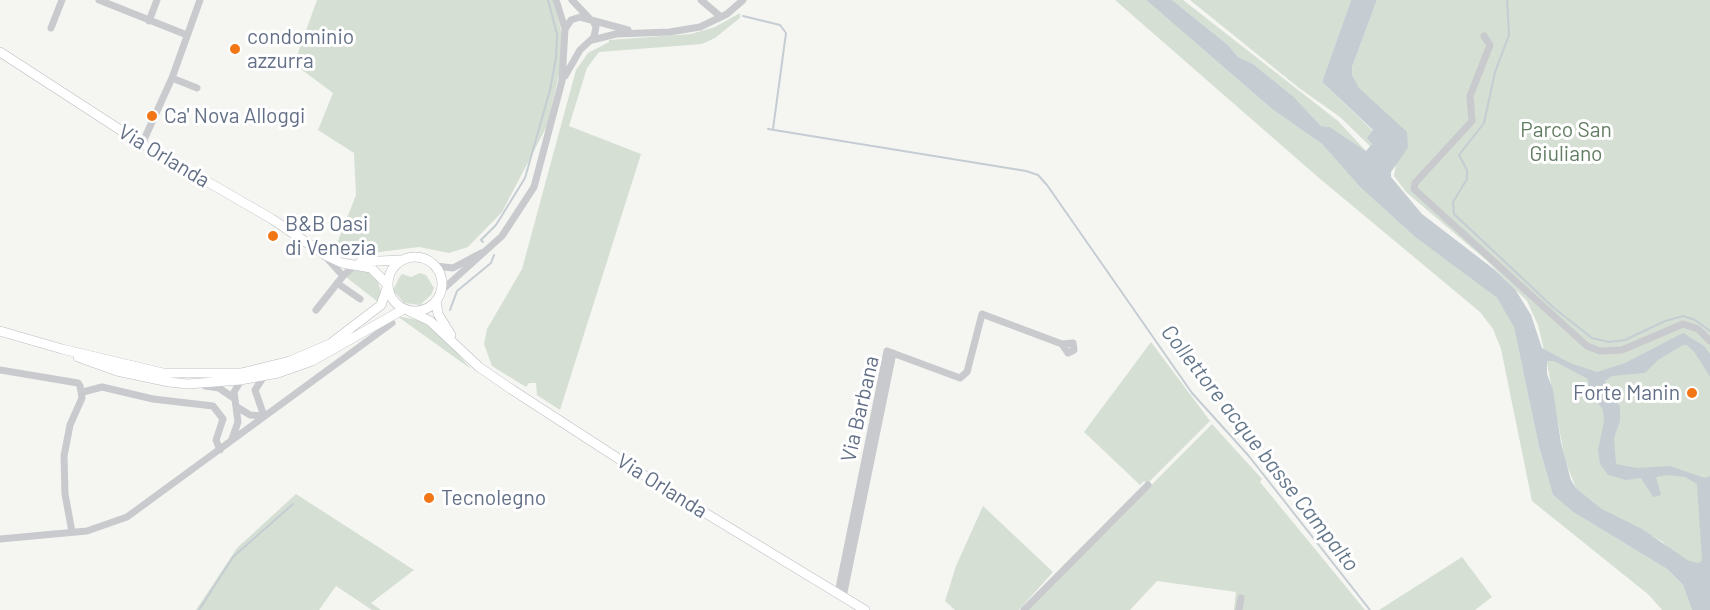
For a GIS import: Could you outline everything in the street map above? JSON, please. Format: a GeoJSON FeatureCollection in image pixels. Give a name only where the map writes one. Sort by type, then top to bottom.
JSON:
{"type":"FeatureCollection","features":[{"type":"Feature","properties":{"kind":"main road","name":"Via Orlanda"},"geometry":{"type":"LineString","coordinates":[[0,52],[142,144],[272,219],[325,255],[374,270],[388,285]]}},
{"type":"Feature","properties":{"kind":"main road","name":"Via Orlanda"},"geometry":{"type":"LineString","coordinates":[[325,255],[358,262],[403,260]]}},
{"type":"Feature","properties":{"kind":"main road"},"geometry":{"type":"LineString","coordinates":[[0,331],[62,349],[162,373],[204,375],[241,373],[272,367],[324,347],[354,328],[381,305],[392,270],[403,260],[418,257],[436,266],[442,280],[441,291],[436,301],[425,309],[407,310],[312,361],[264,376],[188,384],[117,371],[62,349]]}},
{"type":"Feature","properties":{"kind":"main road"},"geometry":{"type":"LineString","coordinates":[[388,285],[393,300],[407,310]]}},
{"type":"Feature","properties":{"kind":"main road","name":"Via Orlanda"},"geometry":{"type":"LineString","coordinates":[[436,301],[441,320],[465,354]]}},
{"type":"Feature","properties":{"kind":"main road","name":"Via Orlanda"},"geometry":{"type":"LineString","coordinates":[[407,310],[430,321],[465,354],[511,389],[656,483],[865,610]]}},
{"type":"Feature","properties":{"kind":"street"},"geometry":{"type":"LineString","coordinates":[[51,28],[62,0]]}},
{"type":"Feature","properties":{"kind":"street"},"geometry":{"type":"LineString","coordinates":[[99,0],[187,35]]}},
{"type":"Feature","properties":{"kind":"street"},"geometry":{"type":"LineString","coordinates":[[149,21],[157,0]]}},
{"type":"Feature","properties":{"kind":"street"},"geometry":{"type":"LineString","coordinates":[[142,144],[172,78],[200,0]]}},
{"type":"Feature","properties":{"kind":"street"},"geometry":{"type":"LineString","coordinates":[[441,291],[453,278],[491,247],[514,221],[534,186],[562,81],[565,42],[556,0]]}},
{"type":"Feature","properties":{"kind":"street"},"geometry":{"type":"LineString","coordinates":[[572,0],[596,27],[592,40]]}},
{"type":"Feature","properties":{"kind":"street"},"geometry":{"type":"LineString","coordinates":[[701,0],[721,17]]}},
{"type":"Feature","properties":{"kind":"street"},"geometry":{"type":"LineString","coordinates":[[562,81],[580,50],[592,40],[616,34],[689,29],[721,17],[743,0]]}},
{"type":"Feature","properties":{"kind":"street"},"geometry":{"type":"LineString","coordinates":[[564,29],[574,18],[590,19],[639,32]]}},
{"type":"Feature","properties":{"kind":"street"},"geometry":{"type":"LineString","coordinates":[[1484,36],[1490,45],[1470,96],[1472,121],[1415,183],[1414,189],[1587,346],[1600,351],[1622,350],[1683,324],[1698,329],[1710,340]]}},
{"type":"Feature","properties":{"kind":"street"},"geometry":{"type":"LineString","coordinates":[[565,42],[570,49],[580,50]]}},
{"type":"Feature","properties":{"kind":"street"},"geometry":{"type":"LineString","coordinates":[[172,78],[197,88]]}},
{"type":"Feature","properties":{"kind":"street"},"geometry":{"type":"LineString","coordinates":[[436,266],[453,268],[491,247]]}},
{"type":"Feature","properties":{"kind":"street"},"geometry":{"type":"LineString","coordinates":[[325,255],[343,276]]}},
{"type":"Feature","properties":{"kind":"street"},"geometry":{"type":"LineString","coordinates":[[316,310],[343,276],[355,266]]}},
{"type":"Feature","properties":{"kind":"street"},"geometry":{"type":"LineString","coordinates":[[338,283],[360,299]]}},
{"type":"Feature","properties":{"kind":"street","name":"Via Barbana"},"geometry":{"type":"LineString","coordinates":[[841,595],[893,353],[960,378],[967,372],[982,314],[1062,344]]}},
{"type":"Feature","properties":{"kind":"street"},"geometry":{"type":"LineString","coordinates":[[0,539],[97,529],[127,517],[392,323]]}},
{"type":"Feature","properties":{"kind":"street"},"geometry":{"type":"LineString","coordinates":[[247,429],[235,399],[235,389],[240,380],[295,363],[324,347]]}},
{"type":"Feature","properties":{"kind":"street"},"geometry":{"type":"LineString","coordinates":[[0,370],[78,383],[82,392],[70,425],[64,456],[65,494],[72,532]]}},
{"type":"Feature","properties":{"kind":"street"},"geometry":{"type":"LineString","coordinates":[[238,410],[250,415],[264,416],[256,397],[255,387],[264,376]]}},
{"type":"Feature","properties":{"kind":"street"},"geometry":{"type":"LineString","coordinates":[[188,384],[219,388],[235,399]]}},
{"type":"Feature","properties":{"kind":"street"},"geometry":{"type":"LineString","coordinates":[[82,392],[102,387],[153,399],[213,406],[223,419],[216,440],[219,450]]}},
{"type":"Feature","properties":{"kind":"street"},"geometry":{"type":"LineString","coordinates":[[256,397],[268,405],[278,405]]}},
{"type":"Feature","properties":{"kind":"street"},"geometry":{"type":"LineString","coordinates":[[231,441],[238,426],[238,410]]}},
{"type":"Feature","properties":{"kind":"street"},"geometry":{"type":"LineString","coordinates":[[1024,610],[1148,485]]}},
{"type":"Feature","properties":{"kind":"street"},"geometry":{"type":"LineString","coordinates":[[1239,610],[1241,598]]}},
{"type":"Feature","properties":{"kind":"green space"},"geometry":{"type":"Polygon","coordinates":[[[317,0],[553,0],[562,34],[560,71],[547,126],[502,212],[468,247],[449,253],[419,247],[363,254],[334,251],[356,195],[354,153],[318,130],[333,93],[294,64],[317,0]]]}},
{"type":"Feature","properties":{"kind":"green space"},"geometry":{"type":"Polygon","coordinates":[[[1115,0],[1146,0],[1272,109],[1322,144],[1360,187],[1415,237],[1497,298],[1514,326],[1539,447],[1553,495],[1573,512],[1667,569],[1683,585],[1692,610],[1662,610],[1649,595],[1532,501],[1501,349],[1493,329],[1480,312],[1319,178],[1115,0]]]}},
{"type":"Feature","properties":{"kind":"green space"},"geometry":{"type":"Polygon","coordinates":[[[1172,0],[1183,0],[1338,121],[1366,151],[1330,127],[1321,126],[1294,97],[1253,64],[1238,57],[1228,45],[1172,0]]]}},
{"type":"Feature","properties":{"kind":"green space"},"geometry":{"type":"Polygon","coordinates":[[[1190,0],[1351,0],[1322,82],[1373,131],[1371,147],[1340,117],[1299,88],[1190,0]]]}},
{"type":"Feature","properties":{"kind":"green space","name":"Parco San Giuliano"},"geometry":{"type":"Polygon","coordinates":[[[1377,0],[1710,0],[1710,596],[1663,542],[1602,509],[1576,488],[1565,460],[1538,325],[1527,301],[1486,260],[1406,192],[1394,176],[1396,164],[1408,148],[1354,82],[1352,75],[1352,67],[1377,0]]]}},
{"type":"Feature","properties":{"kind":"green space"},"geometry":{"type":"Polygon","coordinates":[[[740,13],[740,18],[715,38],[702,44],[599,52],[587,68],[569,126],[641,154],[560,410],[537,395],[536,383],[529,383],[526,387],[492,366],[484,344],[487,329],[522,269],[576,70],[588,53],[609,40],[691,34],[715,27],[740,13]]]}},
{"type":"Feature","properties":{"kind":"green space"},"geometry":{"type":"Polygon","coordinates":[[[355,269],[367,271],[377,279],[381,291],[378,302],[346,277],[355,269]]]}},
{"type":"Feature","properties":{"kind":"green space"},"geometry":{"type":"Polygon","coordinates":[[[420,273],[426,275],[434,288],[431,295],[420,305],[404,303],[393,290],[399,278],[402,274],[411,277],[420,273]]]}},
{"type":"Feature","properties":{"kind":"green space"},"geometry":{"type":"Polygon","coordinates":[[[397,316],[423,321],[446,340],[471,369],[397,316]]]}},
{"type":"Feature","properties":{"kind":"green space"},"geometry":{"type":"Polygon","coordinates":[[[1151,342],[1210,421],[1147,484],[1144,481],[1140,485],[1084,432],[1151,342]]]}},
{"type":"Feature","properties":{"kind":"green space"},"geometry":{"type":"Polygon","coordinates":[[[1212,424],[1262,479],[1260,482],[1365,610],[1234,610],[1236,592],[1157,581],[1130,610],[1027,610],[1212,424]]]}},
{"type":"Feature","properties":{"kind":"green space"},"geometry":{"type":"Polygon","coordinates":[[[296,494],[414,570],[371,603],[381,610],[372,610],[336,586],[319,610],[196,610],[237,548],[296,494]]]}},
{"type":"Feature","properties":{"kind":"green space"},"geometry":{"type":"Polygon","coordinates":[[[983,506],[1053,572],[1019,610],[955,610],[945,601],[956,566],[983,506]]]}},
{"type":"Feature","properties":{"kind":"green space"},"geometry":{"type":"Polygon","coordinates":[[[1462,557],[1492,597],[1475,610],[1379,610],[1462,557]]]}},
{"type":"Feature","properties":{"kind":"shaded area"},"geometry":{"type":"Polygon","coordinates":[[[1146,0],[1172,0],[1228,45],[1238,57],[1253,64],[1294,97],[1321,126],[1330,127],[1366,151],[1372,144],[1367,138],[1373,130],[1322,82],[1351,0],[1377,0],[1352,67],[1352,75],[1359,88],[1407,132],[1408,148],[1391,172],[1391,177],[1422,214],[1495,270],[1515,289],[1531,315],[1542,348],[1570,363],[1597,372],[1625,363],[1683,333],[1704,346],[1710,354],[1710,377],[1695,353],[1687,345],[1683,345],[1658,360],[1645,373],[1612,376],[1605,381],[1620,407],[1620,421],[1614,438],[1616,464],[1637,468],[1670,466],[1705,478],[1710,476],[1710,610],[1692,610],[1683,585],[1667,569],[1573,512],[1553,495],[1539,447],[1514,327],[1497,298],[1415,237],[1360,187],[1322,144],[1272,109],[1146,0]],[[1547,361],[1547,374],[1553,390],[1561,443],[1571,480],[1576,488],[1602,509],[1642,529],[1689,561],[1699,563],[1702,560],[1697,484],[1685,477],[1667,475],[1656,477],[1661,495],[1653,497],[1641,478],[1626,480],[1608,475],[1600,464],[1598,450],[1604,421],[1603,410],[1589,390],[1588,379],[1554,361],[1547,361]]]}},
{"type":"Feature","properties":{"kind":"waterway"},"geometry":{"type":"LineString","coordinates":[[483,242],[481,240],[496,225],[525,178],[550,90],[556,58],[557,34],[548,0]]}},
{"type":"Feature","properties":{"kind":"waterway"},"geometry":{"type":"LineString","coordinates":[[1507,0],[1509,35],[1495,72],[1484,123],[1459,155],[1467,170],[1467,179],[1453,202],[1454,214],[1554,308],[1592,338],[1609,342],[1625,340],[1665,321],[1683,316],[1695,320],[1710,331]]}},
{"type":"Feature","properties":{"kind":"waterway"},"geometry":{"type":"LineString","coordinates":[[743,16],[780,25],[786,33],[773,129]]}},
{"type":"Feature","properties":{"kind":"waterway","name":"Collettore acque basse Campalto"},"geometry":{"type":"LineString","coordinates":[[768,129],[1026,171],[1038,175],[1192,393],[1248,455],[1370,610]]}},
{"type":"Feature","properties":{"kind":"waterway"},"geometry":{"type":"LineString","coordinates":[[450,310],[457,291],[491,263],[494,255]]}},
{"type":"Feature","properties":{"kind":"waterway"},"geometry":{"type":"LineString","coordinates":[[199,610],[233,557],[293,504]]}},
{"type":"Feature","properties":{"kind":"place","name":"condominio azzurra"},"geometry":{"type":"Point","coordinates":[235,49]}},
{"type":"Feature","properties":{"kind":"place","name":"Ca' Nova Alloggi"},"geometry":{"type":"Point","coordinates":[152,116]}},
{"type":"Feature","properties":{"kind":"place","name":"B&B Oasi di Venezia"},"geometry":{"type":"Point","coordinates":[273,236]}},
{"type":"Feature","properties":{"kind":"place","name":"Forte Manin"},"geometry":{"type":"Point","coordinates":[1692,393]}},
{"type":"Feature","properties":{"kind":"place","name":"Tecnolegno"},"geometry":{"type":"Point","coordinates":[429,498]}}]}
